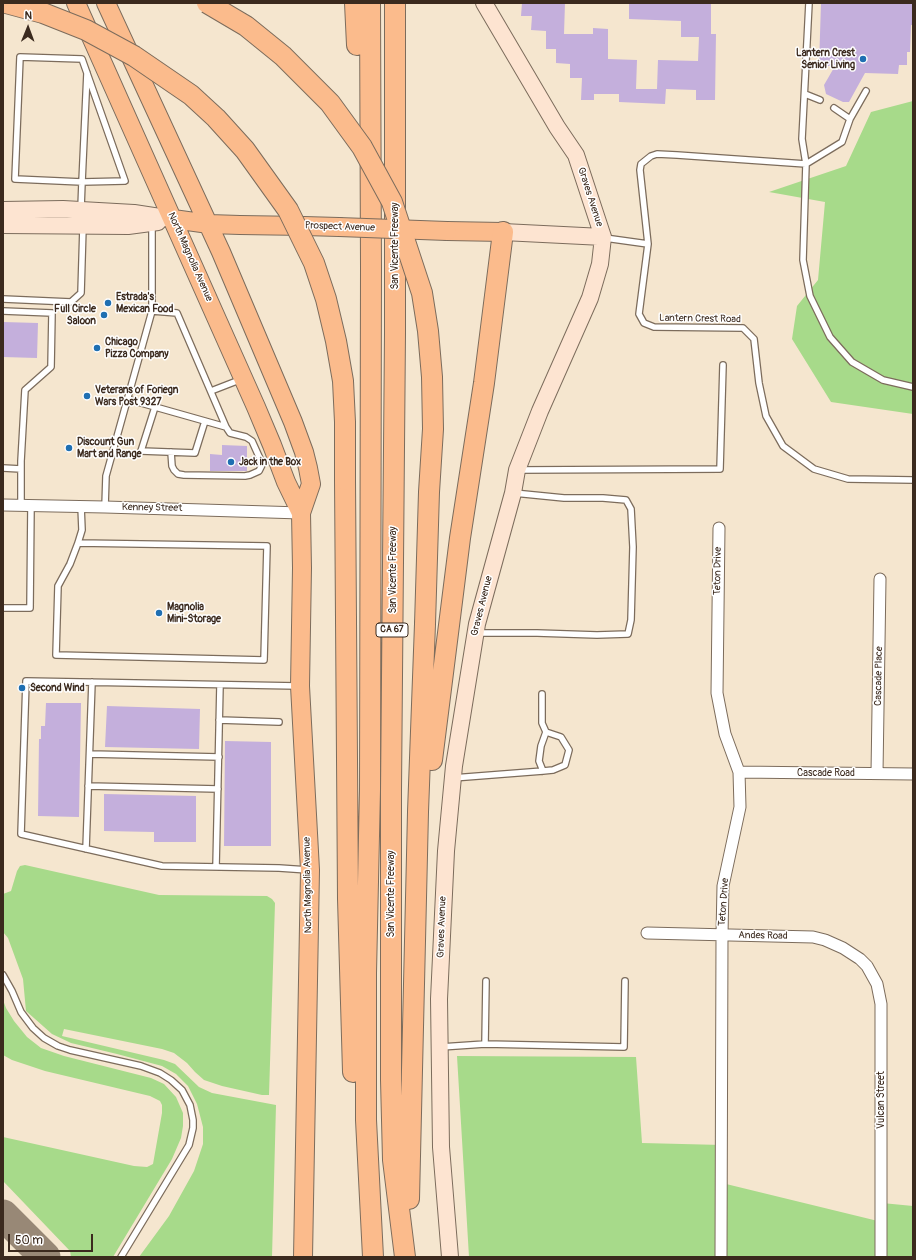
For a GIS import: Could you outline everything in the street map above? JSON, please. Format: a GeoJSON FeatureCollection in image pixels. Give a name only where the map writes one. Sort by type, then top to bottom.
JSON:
{"type":"FeatureCollection","features":[{"type":"Feature","properties":{"kind":"highway"},"geometry":{"type":"LineString","coordinates":[[6,3],[44,13],[86,30],[134,56],[191,95],[216,118],[245,150],[288,210],[314,263],[326,299],[336,341],[343,381],[345,422],[348,899],[353,1069],[373,1257]]}},
{"type":"Feature","properties":{"kind":"highway"},"geometry":{"type":"LineString","coordinates":[[3,11],[32,3]]}},
{"type":"Feature","properties":{"kind":"highway"},"geometry":{"type":"LineString","coordinates":[[208,3],[246,26],[283,56],[330,103],[362,147],[392,202],[422,293],[428,332],[432,377],[433,429],[429,492],[418,812],[406,1257]]}},
{"type":"Feature","properties":{"kind":"highway"},"geometry":{"type":"LineString","coordinates":[[355,3],[359,108],[371,268]]}},
{"type":"Feature","properties":{"kind":"highway","name":"CA 67"},"geometry":{"type":"LineString","coordinates":[[370,3],[370,790],[366,973],[366,1120],[373,1257]]}},
{"type":"Feature","properties":{"kind":"highway","name":"San Vicente Freeway"},"geometry":{"type":"LineString","coordinates":[[395,3],[395,333],[391,791],[391,1080],[394,1160],[406,1257]]}},
{"type":"Feature","properties":{"kind":"highway"},"geometry":{"type":"LineString","coordinates":[[418,812],[429,784],[460,538],[484,383],[503,232]]}},
{"type":"Feature","properties":{"kind":"main road","name":"North Magnolia Avenue"},"geometry":{"type":"LineString","coordinates":[[76,3],[244,379],[286,482],[301,513]]}},
{"type":"Feature","properties":{"kind":"main road","name":"North Magnolia Avenue"},"geometry":{"type":"LineString","coordinates":[[106,3],[209,224],[291,417],[304,452],[311,484],[301,513],[302,568],[300,686],[310,870],[303,1257]]}},
{"type":"Feature","properties":{"kind":"main road","name":"Graves Avenue"},"geometry":{"type":"LineString","coordinates":[[450,1257],[441,1147],[439,999],[446,851],[453,778],[475,633],[513,493],[517,470],[540,411],[590,298],[600,264],[603,237],[576,155],[557,127],[484,3]]}},
{"type":"Feature","properties":{"kind":"main road","name":"Prospect Avenue"},"geometry":{"type":"LineString","coordinates":[[3,210],[63,209],[82,218],[128,226],[173,220]]}},
{"type":"Feature","properties":{"kind":"main road","name":"Prospect Avenue"},"geometry":{"type":"LineString","coordinates":[[3,225],[134,213],[173,220],[209,224],[503,232],[603,237]]}},
{"type":"Feature","properties":{"kind":"street","name":"Kenney Street"},"geometry":{"type":"LineString","coordinates":[[3,505],[301,513]]}},
{"type":"Feature","properties":{"kind":"street","name":"Teton Drive"},"geometry":{"type":"LineString","coordinates":[[719,528],[717,693],[724,734],[739,772],[740,806],[723,886],[721,1257]]}},
{"type":"Feature","properties":{"kind":"street","name":"Cascade Place"},"geometry":{"type":"LineString","coordinates":[[877,773],[880,580]]}},
{"type":"Feature","properties":{"kind":"street","name":"Cascade Road"},"geometry":{"type":"LineString","coordinates":[[739,772],[913,774]]}},
{"type":"Feature","properties":{"kind":"street","name":"Andes Road"},"geometry":{"type":"LineString","coordinates":[[647,933],[813,937],[835,943],[852,953]]}},
{"type":"Feature","properties":{"kind":"street","name":"Vulcan Street"},"geometry":{"type":"LineString","coordinates":[[852,953],[867,966],[872,974],[878,989],[881,1004],[881,1257]]}},
{"type":"Feature","properties":{"kind":"lane"},"geometry":{"type":"LineString","coordinates":[[809,3],[802,139],[806,164],[803,260],[810,296],[830,337],[852,362],[883,380],[913,387]]}},
{"type":"Feature","properties":{"kind":"lane"},"geometry":{"type":"LineString","coordinates":[[20,57],[82,59],[125,181],[82,182],[15,179],[20,57]]}},
{"type":"Feature","properties":{"kind":"lane"},"geometry":{"type":"LineString","coordinates":[[3,299],[71,302],[81,293],[82,182],[87,73]]}},
{"type":"Feature","properties":{"kind":"lane"},"geometry":{"type":"LineString","coordinates":[[806,164],[842,142],[850,119],[866,91]]}},
{"type":"Feature","properties":{"kind":"lane"},"geometry":{"type":"LineString","coordinates":[[805,94],[820,100]]}},
{"type":"Feature","properties":{"kind":"lane"},"geometry":{"type":"LineString","coordinates":[[834,108],[850,119]]}},
{"type":"Feature","properties":{"kind":"lane","name":"Lantern Crest Road"},"geometry":{"type":"LineString","coordinates":[[806,164],[657,154],[651,156],[641,164],[640,170],[648,244],[639,314],[644,323],[654,327],[743,328],[754,339],[759,383],[766,416],[783,446],[814,468],[848,479],[913,480]]}},
{"type":"Feature","properties":{"kind":"lane"},"geometry":{"type":"LineString","coordinates":[[105,507],[106,476],[152,311],[152,223]]}},
{"type":"Feature","properties":{"kind":"lane"},"geometry":{"type":"LineString","coordinates":[[603,237],[648,244]]}},
{"type":"Feature","properties":{"kind":"lane"},"geometry":{"type":"LineString","coordinates":[[3,311],[52,313],[51,367],[25,390],[21,469],[26,505],[30,608],[3,608]]}},
{"type":"Feature","properties":{"kind":"lane"},"geometry":{"type":"LineString","coordinates":[[152,311],[177,313],[226,427],[230,432],[246,437],[252,441],[262,465],[258,471],[245,476],[184,475],[178,474],[174,470],[172,466],[171,452]]}},
{"type":"Feature","properties":{"kind":"lane"},"geometry":{"type":"LineString","coordinates":[[517,470],[720,469],[723,365]]}},
{"type":"Feature","properties":{"kind":"lane"},"geometry":{"type":"LineString","coordinates":[[211,391],[244,379]]}},
{"type":"Feature","properties":{"kind":"lane"},"geometry":{"type":"LineString","coordinates":[[127,399],[226,427]]}},
{"type":"Feature","properties":{"kind":"lane"},"geometry":{"type":"LineString","coordinates":[[155,407],[141,451],[195,453],[205,421]]}},
{"type":"Feature","properties":{"kind":"lane"},"geometry":{"type":"LineString","coordinates":[[3,468],[21,469]]}},
{"type":"Feature","properties":{"kind":"lane"},"geometry":{"type":"LineString","coordinates":[[475,633],[597,635],[628,634],[631,620],[633,548],[631,509],[626,500],[603,498],[564,498],[513,493]]}},
{"type":"Feature","properties":{"kind":"lane"},"geometry":{"type":"LineString","coordinates":[[78,542],[267,546],[264,660],[56,655],[58,586],[70,564],[82,530],[81,506]]}},
{"type":"Feature","properties":{"kind":"lane"},"geometry":{"type":"LineString","coordinates":[[300,686],[26,681],[21,834],[162,866],[310,870]]}},
{"type":"Feature","properties":{"kind":"lane"},"geometry":{"type":"LineString","coordinates":[[86,849],[92,682]]}},
{"type":"Feature","properties":{"kind":"lane"},"geometry":{"type":"LineString","coordinates":[[216,867],[220,685]]}},
{"type":"Feature","properties":{"kind":"lane"},"geometry":{"type":"LineString","coordinates":[[542,694],[542,723],[546,732],[541,746],[539,761],[543,771]]}},
{"type":"Feature","properties":{"kind":"lane"},"geometry":{"type":"LineString","coordinates":[[219,720],[279,722]]}},
{"type":"Feature","properties":{"kind":"lane"},"geometry":{"type":"LineString","coordinates":[[453,778],[553,770],[565,765],[569,750],[561,737],[546,732]]}},
{"type":"Feature","properties":{"kind":"lane"},"geometry":{"type":"LineString","coordinates":[[90,754],[219,757]]}},
{"type":"Feature","properties":{"kind":"lane"},"geometry":{"type":"LineString","coordinates":[[88,786],[218,789]]}},
{"type":"Feature","properties":{"kind":"lane"},"geometry":{"type":"LineString","coordinates":[[3,975],[21,1012],[33,1028],[44,1038],[58,1046],[70,1050],[141,1066],[160,1073],[182,1090],[190,1105],[193,1120],[192,1137],[189,1145],[121,1257]]}},
{"type":"Feature","properties":{"kind":"lane"},"geometry":{"type":"LineString","coordinates":[[485,1044],[486,981]]}},
{"type":"Feature","properties":{"kind":"lane"},"geometry":{"type":"LineString","coordinates":[[440,1047],[485,1044],[624,1047],[625,982]]}},
{"type":"Feature","properties":{"kind":"green space"},"geometry":{"type":"Polygon","coordinates":[[[913,101],[913,414],[831,402],[792,339],[797,306],[818,280],[825,202],[769,192],[846,166],[871,112],[913,101]]]}},
{"type":"Feature","properties":{"kind":"green space"},"geometry":{"type":"Polygon","coordinates":[[[25,865],[159,895],[267,896],[275,903],[269,1095],[262,1095],[222,1086],[204,1080],[187,1063],[174,1053],[162,1049],[64,1029],[62,1036],[164,1060],[175,1064],[199,1087],[212,1093],[276,1105],[272,1257],[139,1257],[169,1216],[194,1171],[203,1144],[203,1127],[197,1104],[188,1086],[176,1074],[162,1066],[71,1043],[52,1034],[26,1011],[23,979],[8,938],[3,932],[3,894],[11,891],[17,871],[20,866],[25,865]]]}},
{"type":"Feature","properties":{"kind":"green space"},"geometry":{"type":"Polygon","coordinates":[[[3,1000],[14,1021],[27,1037],[41,1048],[64,1056],[151,1078],[164,1084],[176,1097],[183,1113],[181,1138],[172,1159],[113,1257],[71,1257],[70,1251],[3,1181],[3,1137],[134,1166],[147,1167],[153,1164],[162,1113],[162,1105],[160,1101],[150,1096],[45,1071],[12,1060],[3,1055],[3,1000]]]}},
{"type":"Feature","properties":{"kind":"green space"},"geometry":{"type":"Polygon","coordinates":[[[457,1056],[636,1057],[642,1143],[722,1145],[722,1183],[882,1222],[882,1203],[913,1206],[913,1257],[469,1257],[457,1056]]]}},
{"type":"Feature","properties":{"kind":"building"},"geometry":{"type":"Polygon","coordinates":[[[522,3],[565,3],[564,34],[593,34],[593,28],[608,29],[608,59],[637,60],[636,89],[657,89],[658,60],[698,61],[699,37],[681,37],[681,21],[629,19],[629,3],[711,3],[711,34],[716,34],[715,100],[696,100],[696,90],[666,89],[665,104],[619,102],[619,94],[594,94],[594,100],[581,100],[582,78],[570,78],[570,64],[556,63],[556,49],[546,49],[546,31],[531,30],[532,16],[521,16],[522,3]]]}},
{"type":"Feature","properties":{"kind":"building","name":"Lantern Crest Senior Living"},"geometry":{"type":"Polygon","coordinates":[[[821,3],[913,3],[913,25],[911,25],[910,52],[907,52],[907,65],[899,65],[898,74],[865,73],[849,102],[843,102],[826,94],[824,85],[835,66],[819,66],[821,3]]]}},
{"type":"Feature","properties":{"kind":"building"},"geometry":{"type":"Polygon","coordinates":[[[3,322],[38,323],[37,358],[3,357],[3,322]]]}},
{"type":"Feature","properties":{"kind":"building"},"geometry":{"type":"Polygon","coordinates":[[[222,445],[247,446],[247,471],[210,471],[210,454],[222,455],[222,445]]]}},
{"type":"Feature","properties":{"kind":"building"},"geometry":{"type":"Polygon","coordinates":[[[46,703],[81,703],[79,817],[38,816],[39,739],[41,739],[41,726],[45,726],[46,703]]]}},
{"type":"Feature","properties":{"kind":"building"},"geometry":{"type":"Polygon","coordinates":[[[107,706],[200,709],[199,749],[105,747],[107,706]]]}},
{"type":"Feature","properties":{"kind":"building"},"geometry":{"type":"Polygon","coordinates":[[[225,741],[271,742],[271,846],[224,846],[225,741]]]}},
{"type":"Feature","properties":{"kind":"building"},"geometry":{"type":"Polygon","coordinates":[[[104,794],[196,796],[196,842],[154,842],[154,832],[104,831],[104,794]]]}},
{"type":"Feature","properties":{"kind":"taxiway"},"geometry":{"type":"LineString","coordinates":[[3,1215],[45,1257]]}},
{"type":"Feature","properties":{"kind":"place","name":"Lantern Crest Senior Living"},"geometry":{"type":"Point","coordinates":[863,59]}},
{"type":"Feature","properties":{"kind":"place","name":"Estrada's Mexican Food"},"geometry":{"type":"Point","coordinates":[108,303]}},
{"type":"Feature","properties":{"kind":"place","name":"Full Circle Saloon"},"geometry":{"type":"Point","coordinates":[104,315]}},
{"type":"Feature","properties":{"kind":"place","name":"Chicago Pizza Company"},"geometry":{"type":"Point","coordinates":[97,348]}},
{"type":"Feature","properties":{"kind":"place","name":"Veterans of Foriegn Wars Post 9327"},"geometry":{"type":"Point","coordinates":[87,396]}},
{"type":"Feature","properties":{"kind":"place","name":"Discount Gun Mart and Range"},"geometry":{"type":"Point","coordinates":[69,448]}},
{"type":"Feature","properties":{"kind":"place","name":"Jack in the Box"},"geometry":{"type":"Point","coordinates":[231,462]}},
{"type":"Feature","properties":{"kind":"place","name":"Magnolia Mini-Storage"},"geometry":{"type":"Point","coordinates":[159,613]}},
{"type":"Feature","properties":{"kind":"place","name":"Second Wind"},"geometry":{"type":"Point","coordinates":[22,688]}}]}
